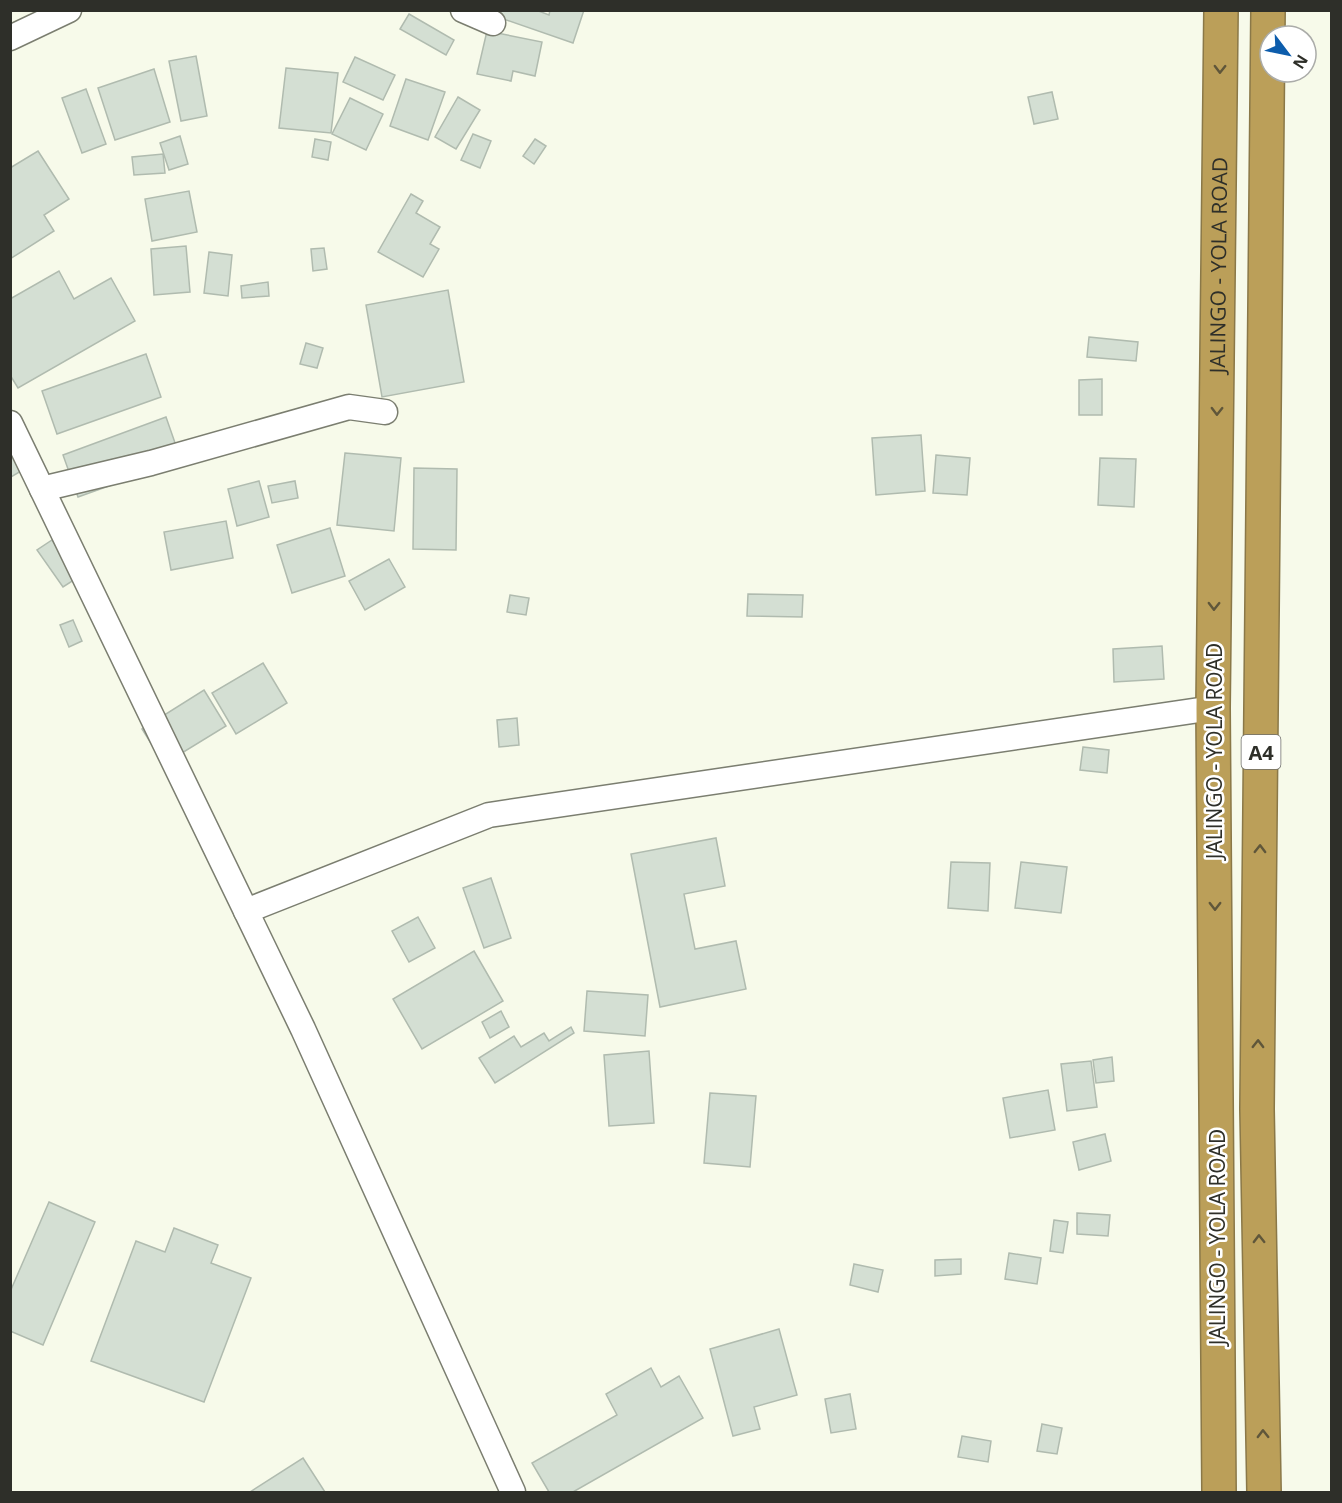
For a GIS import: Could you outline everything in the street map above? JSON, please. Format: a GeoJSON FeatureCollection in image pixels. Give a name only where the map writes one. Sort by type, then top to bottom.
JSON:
{"type":"FeatureCollection","features":[{"type":"Feature","properties":{"kind":"highway","name":"JALINGO - YOLA ROAD"},"geometry":{"type":"LineString","coordinates":[[1219,1492],[1213,708],[1221,10]]}},
{"type":"Feature","properties":{"kind":"highway","name":"A4"},"geometry":{"type":"LineString","coordinates":[[1264,1492],[1257,1109],[1268,10]]}},
{"type":"Feature","properties":{"kind":"street"},"geometry":{"type":"LineString","coordinates":[[10,38],[69,10]]}},
{"type":"Feature","properties":{"kind":"street"},"geometry":{"type":"LineString","coordinates":[[463,10],[493,23]]}},
{"type":"Feature","properties":{"kind":"street"},"geometry":{"type":"LineString","coordinates":[[42,489],[151,463],[349,407],[385,412]]}},
{"type":"Feature","properties":{"kind":"street"},"geometry":{"type":"LineString","coordinates":[[10,423],[303,1029],[513,1492]]}},
{"type":"Feature","properties":{"kind":"street"},"geometry":{"type":"LineString","coordinates":[[246,911],[489,815],[1213,708]]}},
{"type":"Feature","properties":{"kind":"building"},"geometry":{"type":"Polygon","coordinates":[[[491,10],[536,10],[549,15],[550,10],[584,10],[573,43],[489,14],[491,10]]]}},
{"type":"Feature","properties":{"kind":"building"},"geometry":{"type":"Polygon","coordinates":[[[409,14],[454,40],[446,55],[400,29],[409,14]]]}},
{"type":"Feature","properties":{"kind":"building"},"geometry":{"type":"Polygon","coordinates":[[[487,31],[542,42],[535,76],[513,71],[511,81],[477,74],[487,31]]]}},
{"type":"Feature","properties":{"kind":"building"},"geometry":{"type":"Polygon","coordinates":[[[196,56],[207,116],[181,121],[169,61],[196,56]]]}},
{"type":"Feature","properties":{"kind":"building"},"geometry":{"type":"Polygon","coordinates":[[[355,57],[395,75],[383,100],[343,82],[355,57]]]}},
{"type":"Feature","properties":{"kind":"building"},"geometry":{"type":"Polygon","coordinates":[[[286,68],[338,73],[331,133],[279,128],[286,68]]]}},
{"type":"Feature","properties":{"kind":"building"},"geometry":{"type":"Polygon","coordinates":[[[154,69],[170,122],[115,140],[98,88],[154,69]]]}},
{"type":"Feature","properties":{"kind":"building"},"geometry":{"type":"Polygon","coordinates":[[[406,79],[445,92],[428,140],[390,126],[406,79]]]}},
{"type":"Feature","properties":{"kind":"building"},"geometry":{"type":"Polygon","coordinates":[[[86,89],[106,144],[82,153],[62,98],[86,89]]]}},
{"type":"Feature","properties":{"kind":"building"},"geometry":{"type":"Polygon","coordinates":[[[1052,92],[1058,119],[1034,124],[1028,97],[1052,92]]]}},
{"type":"Feature","properties":{"kind":"building"},"geometry":{"type":"Polygon","coordinates":[[[458,97],[480,110],[456,149],[435,137],[458,97]]]}},
{"type":"Feature","properties":{"kind":"building"},"geometry":{"type":"Polygon","coordinates":[[[350,98],[383,114],[366,150],[332,134],[350,98]]]}},
{"type":"Feature","properties":{"kind":"building"},"geometry":{"type":"Polygon","coordinates":[[[473,134],[491,141],[480,168],[461,160],[473,134]]]}},
{"type":"Feature","properties":{"kind":"building"},"geometry":{"type":"Polygon","coordinates":[[[180,136],[188,164],[169,170],[160,143],[180,136]]]}},
{"type":"Feature","properties":{"kind":"building"},"geometry":{"type":"Polygon","coordinates":[[[315,139],[331,142],[328,160],[312,157],[315,139]]]}},
{"type":"Feature","properties":{"kind":"building"},"geometry":{"type":"Polygon","coordinates":[[[535,139],[546,146],[534,164],[523,156],[535,139]]]}},
{"type":"Feature","properties":{"kind":"building"},"geometry":{"type":"Polygon","coordinates":[[[38,151],[69,199],[44,215],[54,231],[10,259],[10,168],[38,151]]]}},
{"type":"Feature","properties":{"kind":"building"},"geometry":{"type":"Polygon","coordinates":[[[163,154],[165,173],[134,175],[132,157],[163,154]]]}},
{"type":"Feature","properties":{"kind":"building"},"geometry":{"type":"Polygon","coordinates":[[[189,191],[197,232],[152,241],[145,199],[189,191]]]}},
{"type":"Feature","properties":{"kind":"building"},"geometry":{"type":"Polygon","coordinates":[[[411,194],[423,201],[416,213],[440,227],[430,244],[439,249],[423,277],[378,252],[411,194]]]}},
{"type":"Feature","properties":{"kind":"building"},"geometry":{"type":"Polygon","coordinates":[[[186,246],[190,292],[154,295],[151,249],[186,246]]]}},
{"type":"Feature","properties":{"kind":"building"},"geometry":{"type":"Polygon","coordinates":[[[324,248],[327,269],[313,271],[311,249],[324,248]]]}},
{"type":"Feature","properties":{"kind":"building"},"geometry":{"type":"Polygon","coordinates":[[[209,252],[232,255],[228,296],[204,293],[209,252]]]}},
{"type":"Feature","properties":{"kind":"building"},"geometry":{"type":"Polygon","coordinates":[[[59,271],[74,299],[111,278],[135,321],[18,388],[10,375],[10,299],[59,271]]]}},
{"type":"Feature","properties":{"kind":"building"},"geometry":{"type":"Polygon","coordinates":[[[268,282],[269,296],[242,298],[241,286],[268,282]]]}},
{"type":"Feature","properties":{"kind":"building"},"geometry":{"type":"Polygon","coordinates":[[[448,290],[464,382],[382,397],[366,305],[448,290]]]}},
{"type":"Feature","properties":{"kind":"building"},"geometry":{"type":"Polygon","coordinates":[[[1089,337],[1138,342],[1136,361],[1087,357],[1089,337]]]}},
{"type":"Feature","properties":{"kind":"building"},"geometry":{"type":"Polygon","coordinates":[[[306,343],[323,348],[317,368],[300,364],[306,343]]]}},
{"type":"Feature","properties":{"kind":"building"},"geometry":{"type":"Polygon","coordinates":[[[146,354],[161,397],[57,434],[42,391],[146,354]]]}},
{"type":"Feature","properties":{"kind":"building"},"geometry":{"type":"Polygon","coordinates":[[[1102,379],[1102,415],[1079,415],[1079,380],[1102,379]]]}},
{"type":"Feature","properties":{"kind":"building"},"geometry":{"type":"Polygon","coordinates":[[[166,417],[181,460],[78,497],[63,455],[166,417]]]}},
{"type":"Feature","properties":{"kind":"building"},"geometry":{"type":"Polygon","coordinates":[[[10,427],[33,464],[11,477],[10,475],[10,427]]]}},
{"type":"Feature","properties":{"kind":"building"},"geometry":{"type":"Polygon","coordinates":[[[921,435],[925,491],[876,495],[872,438],[921,435]]]}},
{"type":"Feature","properties":{"kind":"building"},"geometry":{"type":"Polygon","coordinates":[[[345,453],[401,458],[394,531],[337,525],[345,453]]]}},
{"type":"Feature","properties":{"kind":"building"},"geometry":{"type":"Polygon","coordinates":[[[936,455],[970,458],[967,495],[933,493],[936,455]]]}},
{"type":"Feature","properties":{"kind":"building"},"geometry":{"type":"Polygon","coordinates":[[[1100,458],[1136,459],[1134,507],[1098,505],[1100,458]]]}},
{"type":"Feature","properties":{"kind":"building"},"geometry":{"type":"Polygon","coordinates":[[[414,468],[457,469],[456,550],[413,549],[414,468]]]}},
{"type":"Feature","properties":{"kind":"building"},"geometry":{"type":"Polygon","coordinates":[[[259,481],[269,517],[237,526],[228,489],[259,481]]]}},
{"type":"Feature","properties":{"kind":"building"},"geometry":{"type":"Polygon","coordinates":[[[295,481],[298,498],[272,503],[268,486],[295,481]]]}},
{"type":"Feature","properties":{"kind":"building"},"geometry":{"type":"Polygon","coordinates":[[[226,521],[233,558],[171,570],[164,532],[226,521]]]}},
{"type":"Feature","properties":{"kind":"building"},"geometry":{"type":"Polygon","coordinates":[[[330,528],[345,576],[292,593],[277,545],[330,528]]]}},
{"type":"Feature","properties":{"kind":"building"},"geometry":{"type":"Polygon","coordinates":[[[52,540],[77,578],[63,587],[37,550],[52,540]]]}},
{"type":"Feature","properties":{"kind":"building"},"geometry":{"type":"Polygon","coordinates":[[[389,559],[405,587],[365,610],[349,581],[389,559]]]}},
{"type":"Feature","properties":{"kind":"building"},"geometry":{"type":"Polygon","coordinates":[[[748,594],[803,595],[802,617],[747,616],[748,594]]]}},
{"type":"Feature","properties":{"kind":"building"},"geometry":{"type":"Polygon","coordinates":[[[510,595],[529,598],[526,615],[507,612],[510,595]]]}},
{"type":"Feature","properties":{"kind":"building"},"geometry":{"type":"Polygon","coordinates":[[[73,620],[82,641],[69,647],[60,625],[73,620]]]}},
{"type":"Feature","properties":{"kind":"building"},"geometry":{"type":"Polygon","coordinates":[[[1162,646],[1164,679],[1114,682],[1113,649],[1162,646]]]}},
{"type":"Feature","properties":{"kind":"building"},"geometry":{"type":"Polygon","coordinates":[[[263,663],[287,703],[236,734],[212,693],[263,663]]]}},
{"type":"Feature","properties":{"kind":"building"},"geometry":{"type":"Polygon","coordinates":[[[204,690],[226,726],[164,764],[142,729],[204,690]]]}},
{"type":"Feature","properties":{"kind":"building"},"geometry":{"type":"Polygon","coordinates":[[[517,718],[519,745],[499,747],[497,720],[517,718]]]}},
{"type":"Feature","properties":{"kind":"building"},"geometry":{"type":"Polygon","coordinates":[[[1083,747],[1109,750],[1107,773],[1080,770],[1083,747]]]}},
{"type":"Feature","properties":{"kind":"building"},"geometry":{"type":"Polygon","coordinates":[[[716,838],[725,886],[684,894],[695,949],[736,941],[746,989],[660,1007],[631,854],[716,838]]]}},
{"type":"Feature","properties":{"kind":"building"},"geometry":{"type":"Polygon","coordinates":[[[951,862],[990,863],[988,911],[948,908],[951,862]]]}},
{"type":"Feature","properties":{"kind":"building"},"geometry":{"type":"Polygon","coordinates":[[[1021,862],[1067,867],[1061,913],[1015,908],[1021,862]]]}},
{"type":"Feature","properties":{"kind":"building"},"geometry":{"type":"Polygon","coordinates":[[[491,878],[511,938],[484,948],[463,888],[491,878]]]}},
{"type":"Feature","properties":{"kind":"building"},"geometry":{"type":"Polygon","coordinates":[[[418,917],[435,948],[409,962],[392,931],[418,917]]]}},
{"type":"Feature","properties":{"kind":"building"},"geometry":{"type":"Polygon","coordinates":[[[474,951],[503,1001],[422,1049],[393,999],[474,951]]]}},
{"type":"Feature","properties":{"kind":"building"},"geometry":{"type":"Polygon","coordinates":[[[587,991],[648,995],[645,1036],[584,1031],[587,991]]]}},
{"type":"Feature","properties":{"kind":"building"},"geometry":{"type":"Polygon","coordinates":[[[501,1011],[509,1027],[490,1038],[482,1022],[501,1011]]]}},
{"type":"Feature","properties":{"kind":"building"},"geometry":{"type":"Polygon","coordinates":[[[571,1027],[574,1033],[495,1083],[479,1058],[514,1036],[521,1047],[544,1033],[549,1041],[571,1027]]]}},
{"type":"Feature","properties":{"kind":"building"},"geometry":{"type":"Polygon","coordinates":[[[649,1051],[654,1123],[609,1126],[604,1055],[649,1051]]]}},
{"type":"Feature","properties":{"kind":"building"},"geometry":{"type":"Polygon","coordinates":[[[1112,1057],[1114,1081],[1096,1083],[1093,1060],[1112,1057]]]}},
{"type":"Feature","properties":{"kind":"building"},"geometry":{"type":"Polygon","coordinates":[[[1091,1061],[1097,1107],[1067,1111],[1061,1064],[1091,1061]]]}},
{"type":"Feature","properties":{"kind":"building"},"geometry":{"type":"Polygon","coordinates":[[[1048,1090],[1055,1130],[1010,1138],[1003,1098],[1048,1090]]]}},
{"type":"Feature","properties":{"kind":"building"},"geometry":{"type":"Polygon","coordinates":[[[710,1093],[756,1096],[750,1167],[704,1163],[710,1093]]]}},
{"type":"Feature","properties":{"kind":"building"},"geometry":{"type":"Polygon","coordinates":[[[1105,1134],[1111,1161],[1079,1170],[1073,1142],[1105,1134]]]}},
{"type":"Feature","properties":{"kind":"building"},"geometry":{"type":"Polygon","coordinates":[[[49,1202],[95,1222],[43,1345],[10,1331],[10,1292],[49,1202]]]}},
{"type":"Feature","properties":{"kind":"building"},"geometry":{"type":"Polygon","coordinates":[[[1077,1213],[1110,1215],[1108,1236],[1077,1234],[1077,1213]]]}},
{"type":"Feature","properties":{"kind":"building"},"geometry":{"type":"Polygon","coordinates":[[[1054,1220],[1068,1222],[1063,1253],[1050,1251],[1054,1220]]]}},
{"type":"Feature","properties":{"kind":"building"},"geometry":{"type":"Polygon","coordinates":[[[174,1228],[218,1245],[211,1263],[251,1278],[204,1402],[91,1361],[136,1241],[165,1252],[174,1228]]]}},
{"type":"Feature","properties":{"kind":"building"},"geometry":{"type":"Polygon","coordinates":[[[1009,1253],[1041,1258],[1037,1284],[1005,1279],[1009,1253]]]}},
{"type":"Feature","properties":{"kind":"building"},"geometry":{"type":"Polygon","coordinates":[[[961,1259],[961,1274],[935,1276],[935,1260],[961,1259]]]}},
{"type":"Feature","properties":{"kind":"building"},"geometry":{"type":"Polygon","coordinates":[[[854,1264],[883,1270],[878,1292],[850,1285],[854,1264]]]}},
{"type":"Feature","properties":{"kind":"building"},"geometry":{"type":"Polygon","coordinates":[[[779,1329],[797,1395],[754,1407],[760,1429],[733,1436],[710,1349],[779,1329]]]}},
{"type":"Feature","properties":{"kind":"building"},"geometry":{"type":"Polygon","coordinates":[[[651,1368],[661,1387],[679,1376],[703,1418],[573,1492],[549,1492],[532,1463],[617,1415],[606,1394],[651,1368]]]}},
{"type":"Feature","properties":{"kind":"building"},"geometry":{"type":"Polygon","coordinates":[[[850,1394],[856,1429],[831,1433],[825,1399],[850,1394]]]}},
{"type":"Feature","properties":{"kind":"building"},"geometry":{"type":"Polygon","coordinates":[[[1042,1424],[1062,1428],[1057,1454],[1037,1451],[1042,1424]]]}},
{"type":"Feature","properties":{"kind":"building"},"geometry":{"type":"Polygon","coordinates":[[[962,1436],[991,1441],[988,1462],[958,1457],[962,1436]]]}},
{"type":"Feature","properties":{"kind":"building"},"geometry":{"type":"Polygon","coordinates":[[[303,1458],[325,1492],[250,1492],[303,1458]]]}}]}
